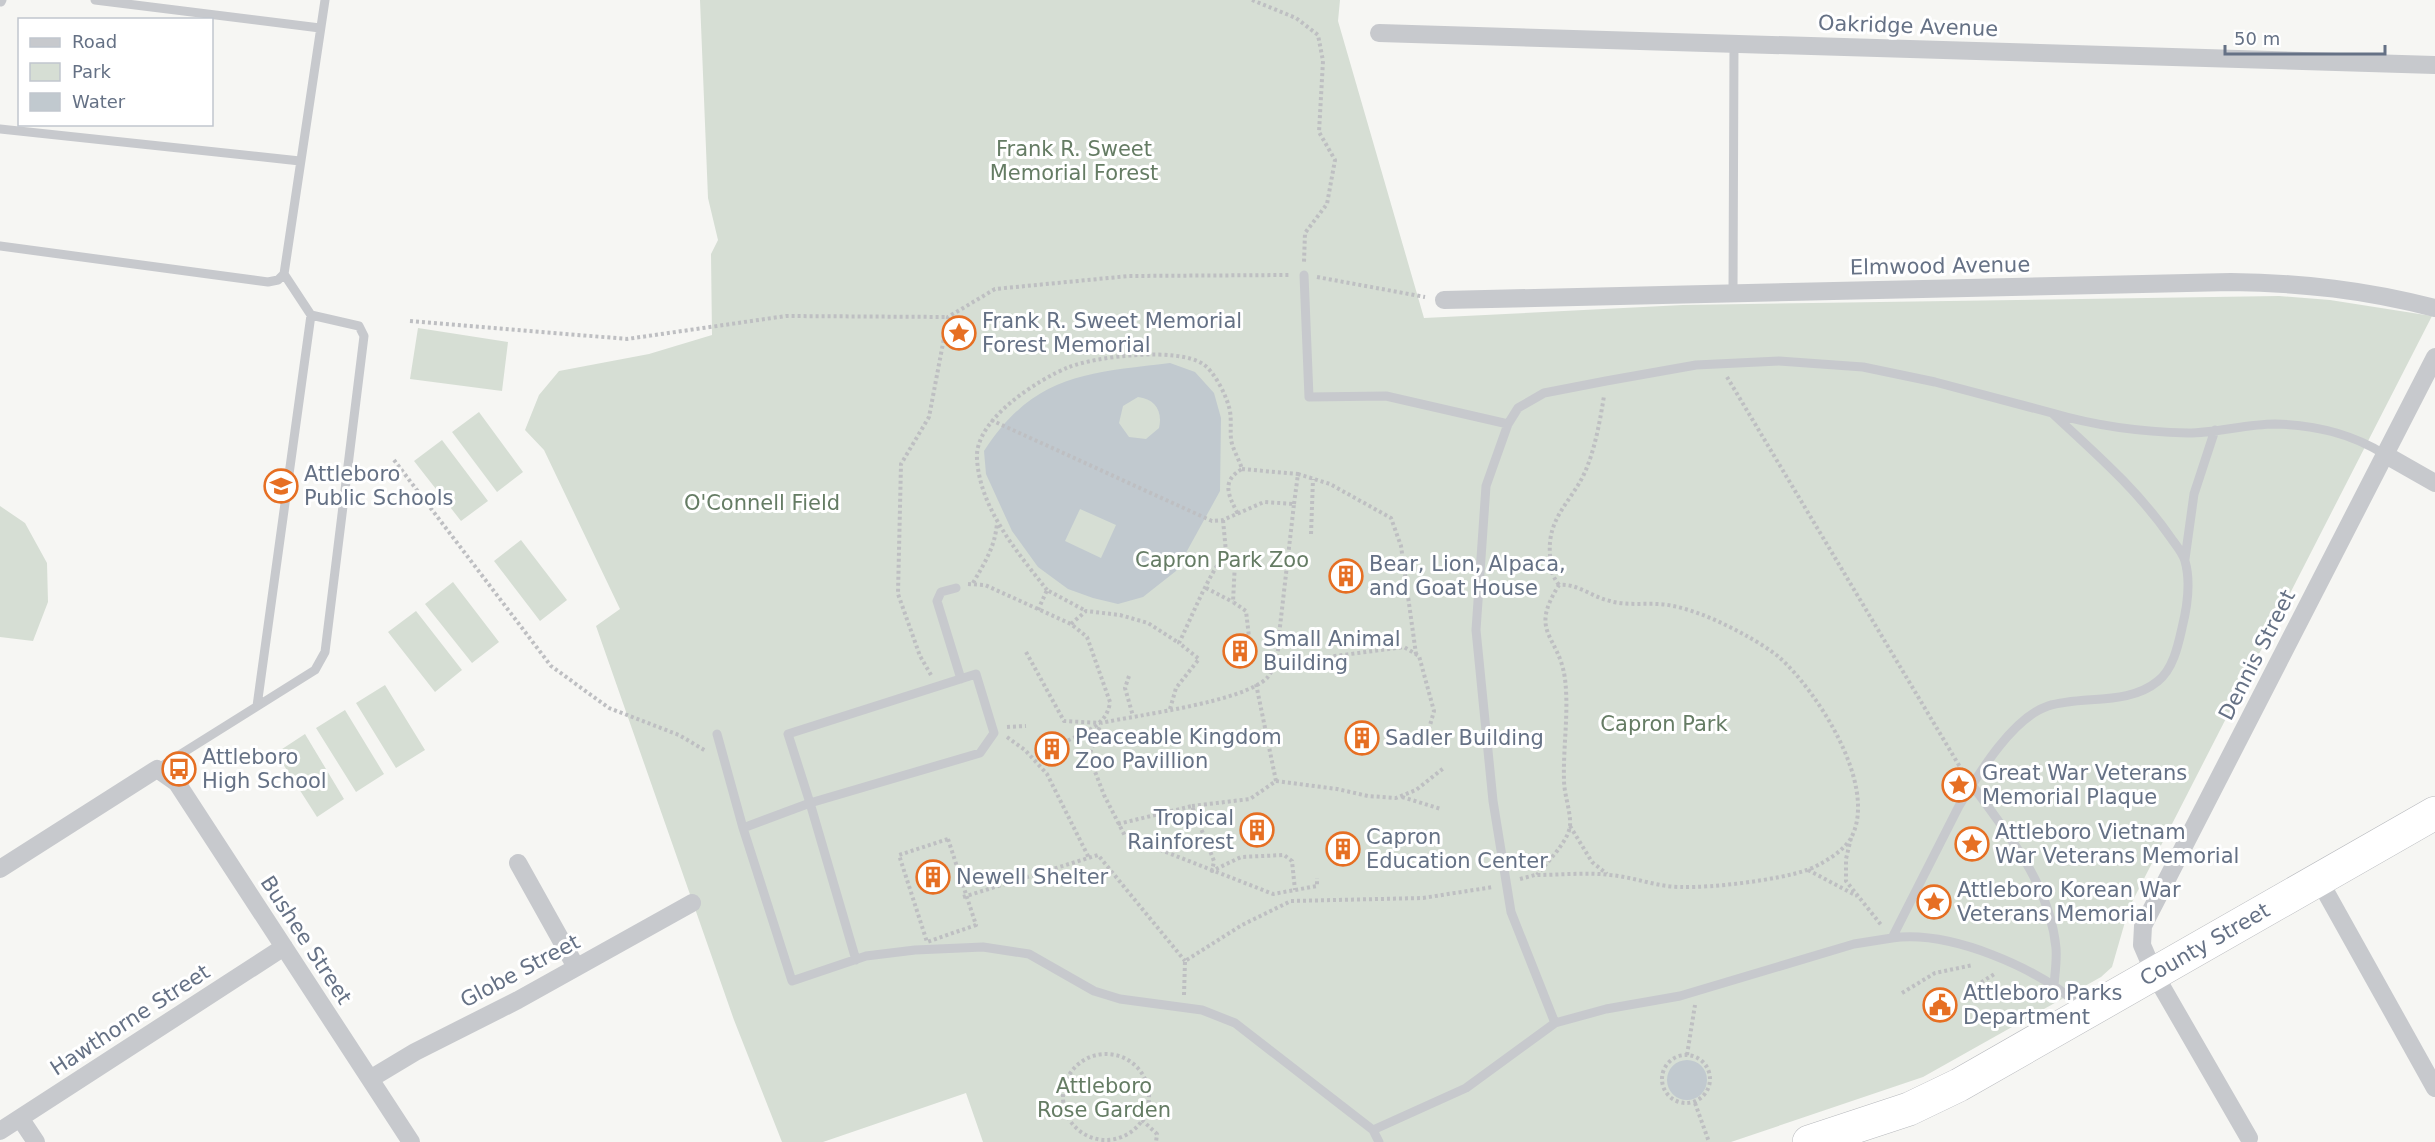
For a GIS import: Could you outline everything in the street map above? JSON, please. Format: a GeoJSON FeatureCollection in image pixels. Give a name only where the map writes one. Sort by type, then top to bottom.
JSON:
{"type":"FeatureCollection","features":[{"type":"Feature","properties":{"kind":"highway","name":"County Street"},"geometry":{"type":"LineString","coordinates":[[1809,1142],[1909,1109],[1959,1085],[2435,813]]}},
{"type":"Feature","properties":{"kind":"street","name":"Oakridge Avenue"},"geometry":{"type":"LineString","coordinates":[[1379,33],[2435,65]]}},
{"type":"Feature","properties":{"kind":"street","name":"Elmwood Avenue"},"geometry":{"type":"LineString","coordinates":[[1444,300],[2274,283],[2331,286],[2382,294],[2435,308]]}},
{"type":"Feature","properties":{"kind":"street","name":"Dennis Street"},"geometry":{"type":"LineString","coordinates":[[2249,1138],[2155,975],[2142,945],[2143,926],[2435,357]]}},
{"type":"Feature","properties":{"kind":"street"},"geometry":{"type":"LineString","coordinates":[[2384,454],[2435,483]]}},
{"type":"Feature","properties":{"kind":"street"},"geometry":{"type":"LineString","coordinates":[[0,869],[157,769]]}},
{"type":"Feature","properties":{"kind":"street","name":"Bushee Street"},"geometry":{"type":"LineString","coordinates":[[157,769],[177,783],[411,1142]]}},
{"type":"Feature","properties":{"kind":"street"},"geometry":{"type":"LineString","coordinates":[[518,863],[576,968]]}},
{"type":"Feature","properties":{"kind":"street"},"geometry":{"type":"LineString","coordinates":[[2319,880],[2435,1088]]}},
{"type":"Feature","properties":{"kind":"street","name":"Globe Street"},"geometry":{"type":"LineString","coordinates":[[370,1079],[414,1052],[576,968],[692,903]]}},
{"type":"Feature","properties":{"kind":"street","name":"Hawthorne Street"},"geometry":{"type":"LineString","coordinates":[[0,1131],[284,947]]}},
{"type":"Feature","properties":{"kind":"street"},"geometry":{"type":"LineString","coordinates":[[20,1118],[36,1142]]}},
{"type":"Feature","properties":{"kind":"lane"},"geometry":{"type":"LineString","coordinates":[[95,0],[320,28]]}},
{"type":"Feature","properties":{"kind":"lane"},"geometry":{"type":"LineString","coordinates":[[0,246],[268,282],[278,280],[284,274],[325,0]]}},
{"type":"Feature","properties":{"kind":"lane"},"geometry":{"type":"LineString","coordinates":[[1733,293],[1734,43]]}},
{"type":"Feature","properties":{"kind":"lane"},"geometry":{"type":"LineString","coordinates":[[0,129],[300,162]]}},
{"type":"Feature","properties":{"kind":"lane"},"geometry":{"type":"LineString","coordinates":[[257,706],[311,315],[284,274]]}},
{"type":"Feature","properties":{"kind":"lane"},"geometry":{"type":"LineString","coordinates":[[1304,275],[1310,397],[1386,396],[1508,424]]}},
{"type":"Feature","properties":{"kind":"lane"},"geometry":{"type":"LineString","coordinates":[[157,769],[315,670],[325,652],[364,336],[359,326],[311,315]]}},
{"type":"Feature","properties":{"kind":"lane"},"geometry":{"type":"LineString","coordinates":[[1555,1023],[1511,912],[1493,801],[1476,630],[1486,486],[1508,424],[1518,408],[1544,393],[1606,381],[1696,365],[1779,361],[1863,367],[1935,382],[2094,425],[2190,433],[2274,424],[2332,429],[2384,454]]}},
{"type":"Feature","properties":{"kind":"lane"},"geometry":{"type":"LineString","coordinates":[[2052,413],[2107,464],[2154,514],[2185,560]]}},
{"type":"Feature","properties":{"kind":"lane"},"geometry":{"type":"LineString","coordinates":[[1892,938],[1972,785],[2028,716],[2049,705],[2106,699],[2138,691],[2159,681],[2175,657],[2187,605],[2185,560],[2194,494],[2215,430]]}},
{"type":"Feature","properties":{"kind":"lane"},"geometry":{"type":"LineString","coordinates":[[956,588],[941,592],[937,601],[961,679]]}},
{"type":"Feature","properties":{"kind":"lane"},"geometry":{"type":"LineString","coordinates":[[743,828],[810,803],[980,753],[994,732],[976,674],[788,734],[810,803],[856,960]]}},
{"type":"Feature","properties":{"kind":"lane"},"geometry":{"type":"LineString","coordinates":[[717,735],[743,828],[792,981],[856,960],[915,950],[983,947],[1029,954],[1094,991],[1120,999],[1202,1010],[1235,1023],[1373,1130],[1379,1142]]}},
{"type":"Feature","properties":{"kind":"lane"},"geometry":{"type":"LineString","coordinates":[[1972,785],[2018,848],[2048,908],[2056,949],[2054,985]]}},
{"type":"Feature","properties":{"kind":"lane"},"geometry":{"type":"LineString","coordinates":[[1373,1130],[1466,1088],[1555,1023],[1606,1009],[1697,992],[1854,944],[1905,936],[1938,940],[2012,963],[2054,985],[2087,1013]]}},
{"type":"Feature","properties":{"kind":"path"},"geometry":{"type":"LineString","coordinates":[[1252,0],[1296,18],[1318,35],[1323,61],[1319,132],[1335,160],[1327,204],[1305,233],[1304,275]]}},
{"type":"Feature","properties":{"kind":"path"},"geometry":{"type":"LineString","coordinates":[[410,321],[627,339],[786,316],[948,317],[995,288],[1129,276],[1304,275],[1444,300]]}},
{"type":"Feature","properties":{"kind":"path"},"geometry":{"type":"LineString","coordinates":[[938,686],[920,656],[897,594],[901,464],[929,417],[948,317]]}},
{"type":"Feature","properties":{"kind":"path"},"geometry":{"type":"LineString","coordinates":[[1170,709],[1176,688],[1199,659],[1148,623],[1120,615],[1086,611],[1047,590],[1012,546],[997,522],[976,458],[980,439],[991,420],[1008,405],[1070,367],[1103,360],[1168,354],[1188,358],[1205,365],[1229,406],[1231,440],[1242,469]]}},
{"type":"Feature","properties":{"kind":"path"},"geometry":{"type":"LineString","coordinates":[[1719,363],[1972,785]]}},
{"type":"Feature","properties":{"kind":"path"},"geometry":{"type":"LineString","coordinates":[[1559,585],[1551,574],[1549,541],[1558,513],[1585,473],[1600,423],[1606,381]]}},
{"type":"Feature","properties":{"kind":"path"},"geometry":{"type":"LineString","coordinates":[[991,420],[1212,521],[1223,520],[1264,502],[1294,504]]}},
{"type":"Feature","properties":{"kind":"path"},"geometry":{"type":"LineString","coordinates":[[394,460],[551,666],[609,708],[679,735],[725,762]]}},
{"type":"Feature","properties":{"kind":"path"},"geometry":{"type":"LineString","coordinates":[[1238,514],[1229,497],[1227,484],[1232,475],[1242,469],[1298,474],[1312,478],[1330,484],[1391,518],[1401,546],[1416,654],[1428,682],[1434,711],[1426,736]]}},
{"type":"Feature","properties":{"kind":"path"},"geometry":{"type":"LineString","coordinates":[[1026,652],[1064,721],[1101,723],[1170,709],[1239,694],[1267,678],[1279,652],[1278,644],[1298,474]]}},
{"type":"Feature","properties":{"kind":"path"},"geometry":{"type":"LineString","coordinates":[[1311,534],[1312,478]]}},
{"type":"Feature","properties":{"kind":"path"},"geometry":{"type":"LineString","coordinates":[[1223,520],[1226,552],[1235,562],[1233,602]]}},
{"type":"Feature","properties":{"kind":"path"},"geometry":{"type":"LineString","coordinates":[[973,583],[989,556],[995,540],[997,522]]}},
{"type":"Feature","properties":{"kind":"path"},"geometry":{"type":"LineString","coordinates":[[1179,644],[1206,588],[1208,577],[1226,552]]}},
{"type":"Feature","properties":{"kind":"path"},"geometry":{"type":"LineString","coordinates":[[956,588],[973,583],[986,585],[1071,624],[1087,637],[1110,702],[1109,712],[1101,723],[1089,756],[1125,836],[1273,894],[1317,886],[1317,878]]}},
{"type":"Feature","properties":{"kind":"path"},"geometry":{"type":"LineString","coordinates":[[1559,585],[1569,584],[1611,602],[1672,605],[1746,635],[1779,657],[1812,693],[1847,755],[1856,783],[1857,807],[1846,859],[1846,881],[1892,938]]}},
{"type":"Feature","properties":{"kind":"path"},"geometry":{"type":"LineString","coordinates":[[1559,585],[1549,601],[1545,622],[1546,633],[1565,679],[1564,782],[1570,825],[1592,861],[1608,874]]}},
{"type":"Feature","properties":{"kind":"path"},"geometry":{"type":"LineString","coordinates":[[1206,588],[1245,611],[1249,637]]}},
{"type":"Feature","properties":{"kind":"path"},"geometry":{"type":"LineString","coordinates":[[1038,610],[1047,590]]}},
{"type":"Feature","properties":{"kind":"path"},"geometry":{"type":"LineString","coordinates":[[1071,624],[1086,611]]}},
{"type":"Feature","properties":{"kind":"path"},"geometry":{"type":"LineString","coordinates":[[1273,664],[1404,647],[1416,654]]}},
{"type":"Feature","properties":{"kind":"path"},"geometry":{"type":"LineString","coordinates":[[1129,676],[1125,688],[1133,716]]}},
{"type":"Feature","properties":{"kind":"path"},"geometry":{"type":"LineString","coordinates":[[1256,684],[1276,781]]}},
{"type":"Feature","properties":{"kind":"path"},"geometry":{"type":"LineString","coordinates":[[1065,742],[1101,723]]}},
{"type":"Feature","properties":{"kind":"path"},"geometry":{"type":"LineString","coordinates":[[1026,726],[1007,726],[1007,739],[1025,750],[1047,774],[1089,858]]}},
{"type":"Feature","properties":{"kind":"path"},"geometry":{"type":"LineString","coordinates":[[1401,797],[1416,790],[1444,767]]}},
{"type":"Feature","properties":{"kind":"path"},"geometry":{"type":"LineString","coordinates":[[1118,824],[1192,806],[1250,799],[1276,781],[1337,789],[1368,796],[1401,797],[1441,809]]}},
{"type":"Feature","properties":{"kind":"path"},"geometry":{"type":"LineString","coordinates":[[1192,806],[1214,861],[1212,871]]}},
{"type":"Feature","properties":{"kind":"path"},"geometry":{"type":"LineString","coordinates":[[1537,875],[1566,836],[1570,825]]}},
{"type":"Feature","properties":{"kind":"path"},"geometry":{"type":"LineString","coordinates":[[1185,961],[1242,925],[1291,901],[1423,898],[1478,891],[1537,875],[1608,874],[1680,887],[1723,886],[1808,869],[1828,858],[1851,837]]}},
{"type":"Feature","properties":{"kind":"path"},"geometry":{"type":"LineString","coordinates":[[948,839],[965,896],[976,925],[927,942],[899,855],[948,839]]}},
{"type":"Feature","properties":{"kind":"path"},"geometry":{"type":"LineString","coordinates":[[965,896],[1098,855],[1185,961],[1184,1007]]}},
{"type":"Feature","properties":{"kind":"path"},"geometry":{"type":"LineString","coordinates":[[1212,871],[1241,857],[1284,855],[1292,861],[1295,890]]}},
{"type":"Feature","properties":{"kind":"path"},"geometry":{"type":"LineString","coordinates":[[1808,869],[1859,897]]}},
{"type":"Feature","properties":{"kind":"path"},"geometry":{"type":"LineString","coordinates":[[1902,993],[1935,973],[2000,959]]}},
{"type":"Feature","properties":{"kind":"path"},"geometry":{"type":"LineString","coordinates":[[1966,992],[2012,963]]}},
{"type":"Feature","properties":{"kind":"path"},"geometry":{"type":"LineString","coordinates":[[1687,1055],[1697,992]]}},
{"type":"Feature","properties":{"kind":"path"},"geometry":{"type":"LineString","coordinates":[[1111,1055],[1128,1060],[1139,1068],[1148,1083],[1151,1098],[1142,1120],[1131,1133],[1117,1140],[1089,1141],[1066,1117],[1062,1097],[1065,1077],[1077,1063],[1091,1057],[1111,1055]]}},
{"type":"Feature","properties":{"kind":"path"},"geometry":{"type":"LineString","coordinates":[[1687,1055],[1700,1058],[1706,1064],[1709,1074],[1706,1092],[1695,1103],[1674,1100],[1666,1093],[1664,1072],[1670,1060],[1687,1055]]}},
{"type":"Feature","properties":{"kind":"path"},"geometry":{"type":"LineString","coordinates":[[1695,1103],[1709,1142]]}},
{"type":"Feature","properties":{"kind":"path"},"geometry":{"type":"LineString","coordinates":[[1142,1120],[1157,1134],[1156,1142]]}},
{"type":"Feature","properties":{"kind":"green space","name":"Capron Park"},"geometry":{"type":"Polygon","coordinates":[[[700,0],[1340,0],[1338,21],[1424,318],[1683,305],[2279,296],[2330,300],[2432,316],[2129,908],[2112,967],[2101,977],[1923,1077],[1731,1142],[983,1142],[966,1093],[823,1142],[782,1142],[734,1020],[596,626],[620,609],[544,450],[525,430],[539,395],[559,371],[649,354],[712,335],[711,254],[718,240],[708,198],[700,0]]]}},
{"type":"Feature","properties":{"kind":"green space"},"geometry":{"type":"Polygon","coordinates":[[[418,328],[508,342],[502,391],[410,379],[418,328]]]}},
{"type":"Feature","properties":{"kind":"green space"},"geometry":{"type":"Polygon","coordinates":[[[479,412],[523,472],[497,492],[452,432],[479,412]]]}},
{"type":"Feature","properties":{"kind":"green space"},"geometry":{"type":"Polygon","coordinates":[[[442,440],[488,501],[461,521],[414,461],[442,440]]]}},
{"type":"Feature","properties":{"kind":"green space"},"geometry":{"type":"Polygon","coordinates":[[[0,506],[25,523],[47,563],[48,602],[33,641],[0,637],[0,506]]]}},
{"type":"Feature","properties":{"kind":"green space"},"geometry":{"type":"Polygon","coordinates":[[[521,540],[567,600],[540,621],[494,561],[521,540]]]}},
{"type":"Feature","properties":{"kind":"green space"},"geometry":{"type":"Polygon","coordinates":[[[453,582],[499,642],[472,663],[425,604],[453,582]]]}},
{"type":"Feature","properties":{"kind":"green space"},"geometry":{"type":"Polygon","coordinates":[[[416,611],[462,670],[435,692],[388,632],[416,611]]]}},
{"type":"Feature","properties":{"kind":"green space"},"geometry":{"type":"Polygon","coordinates":[[[385,685],[425,750],[396,768],[356,703],[385,685]]]}},
{"type":"Feature","properties":{"kind":"green space"},"geometry":{"type":"Polygon","coordinates":[[[345,710],[384,774],[356,792],[316,728],[345,710]]]}},
{"type":"Feature","properties":{"kind":"green space"},"geometry":{"type":"Polygon","coordinates":[[[305,734],[344,799],[317,817],[276,753],[305,734]]]}},
{"type":"Feature","properties":{"kind":"water"},"geometry":{"type":"Polygon","coordinates":[[[1170,363],[1195,372],[1214,393],[1221,418],[1220,491],[1176,571],[1143,597],[1118,604],[1068,589],[1038,567],[1012,531],[986,474],[984,451],[1022,406],[1043,392],[1088,375],[1170,363]],[[1138,397],[1123,406],[1119,423],[1129,437],[1146,439],[1159,428],[1160,416],[1153,403],[1138,397]],[[1080,509],[1065,541],[1101,558],[1116,525],[1080,509]]]}},
{"type":"Feature","properties":{"kind":"water"},"geometry":{"type":"Polygon","coordinates":[[[1687,1060],[1701,1066],[1707,1080],[1701,1094],[1687,1100],[1673,1094],[1667,1080],[1673,1066],[1687,1060]]]}},
{"type":"Feature","properties":{"kind":"place","name":"Frank R. Sweet Memorial Forest Memorial"},"geometry":{"type":"Point","coordinates":[959,333]}},
{"type":"Feature","properties":{"kind":"place","name":"Attleboro Public Schools"},"geometry":{"type":"Point","coordinates":[281,486]}},
{"type":"Feature","properties":{"kind":"place","name":"Bear, Lion, Alpaca, and Goat House"},"geometry":{"type":"Point","coordinates":[1346,576]}},
{"type":"Feature","properties":{"kind":"place","name":"Small Animal Building"},"geometry":{"type":"Point","coordinates":[1240,651]}},
{"type":"Feature","properties":{"kind":"place","name":"Sadler Building"},"geometry":{"type":"Point","coordinates":[1362,738]}},
{"type":"Feature","properties":{"kind":"place","name":"Peaceable Kingdom Zoo Pavillion"},"geometry":{"type":"Point","coordinates":[1052,749]}},
{"type":"Feature","properties":{"kind":"place","name":"Attleboro High School"},"geometry":{"type":"Point","coordinates":[179,769]}},
{"type":"Feature","properties":{"kind":"place","name":"Great War Veterans Memorial Plaque"},"geometry":{"type":"Point","coordinates":[1959,785]}},
{"type":"Feature","properties":{"kind":"place","name":"Tropical Rainforest"},"geometry":{"type":"Point","coordinates":[1257,830]}},
{"type":"Feature","properties":{"kind":"place","name":"Attleboro Vietnam War Veterans Memorial"},"geometry":{"type":"Point","coordinates":[1972,844]}},
{"type":"Feature","properties":{"kind":"place","name":"Capron Education Center"},"geometry":{"type":"Point","coordinates":[1343,849]}},
{"type":"Feature","properties":{"kind":"place","name":"Newell Shelter"},"geometry":{"type":"Point","coordinates":[933,877]}},
{"type":"Feature","properties":{"kind":"place","name":"Attleboro Korean War Veterans Memorial"},"geometry":{"type":"Point","coordinates":[1934,902]}},
{"type":"Feature","properties":{"kind":"place","name":"Attleboro Parks Department"},"geometry":{"type":"Point","coordinates":[1940,1005]}},
{"type":"Feature","properties":{"kind":"park label","name":"Frank R. Sweet Memorial Forest"},"geometry":{"type":"Point","coordinates":[1074,161]}},
{"type":"Feature","properties":{"kind":"park label","name":"O'Connell Field"},"geometry":{"type":"Point","coordinates":[762,503]}},
{"type":"Feature","properties":{"kind":"park label","name":"Capron Park Zoo"},"geometry":{"type":"Point","coordinates":[1222,560]}},
{"type":"Feature","properties":{"kind":"park label","name":"Attleboro Rose Garden"},"geometry":{"type":"Point","coordinates":[1104,1098]}}]}
